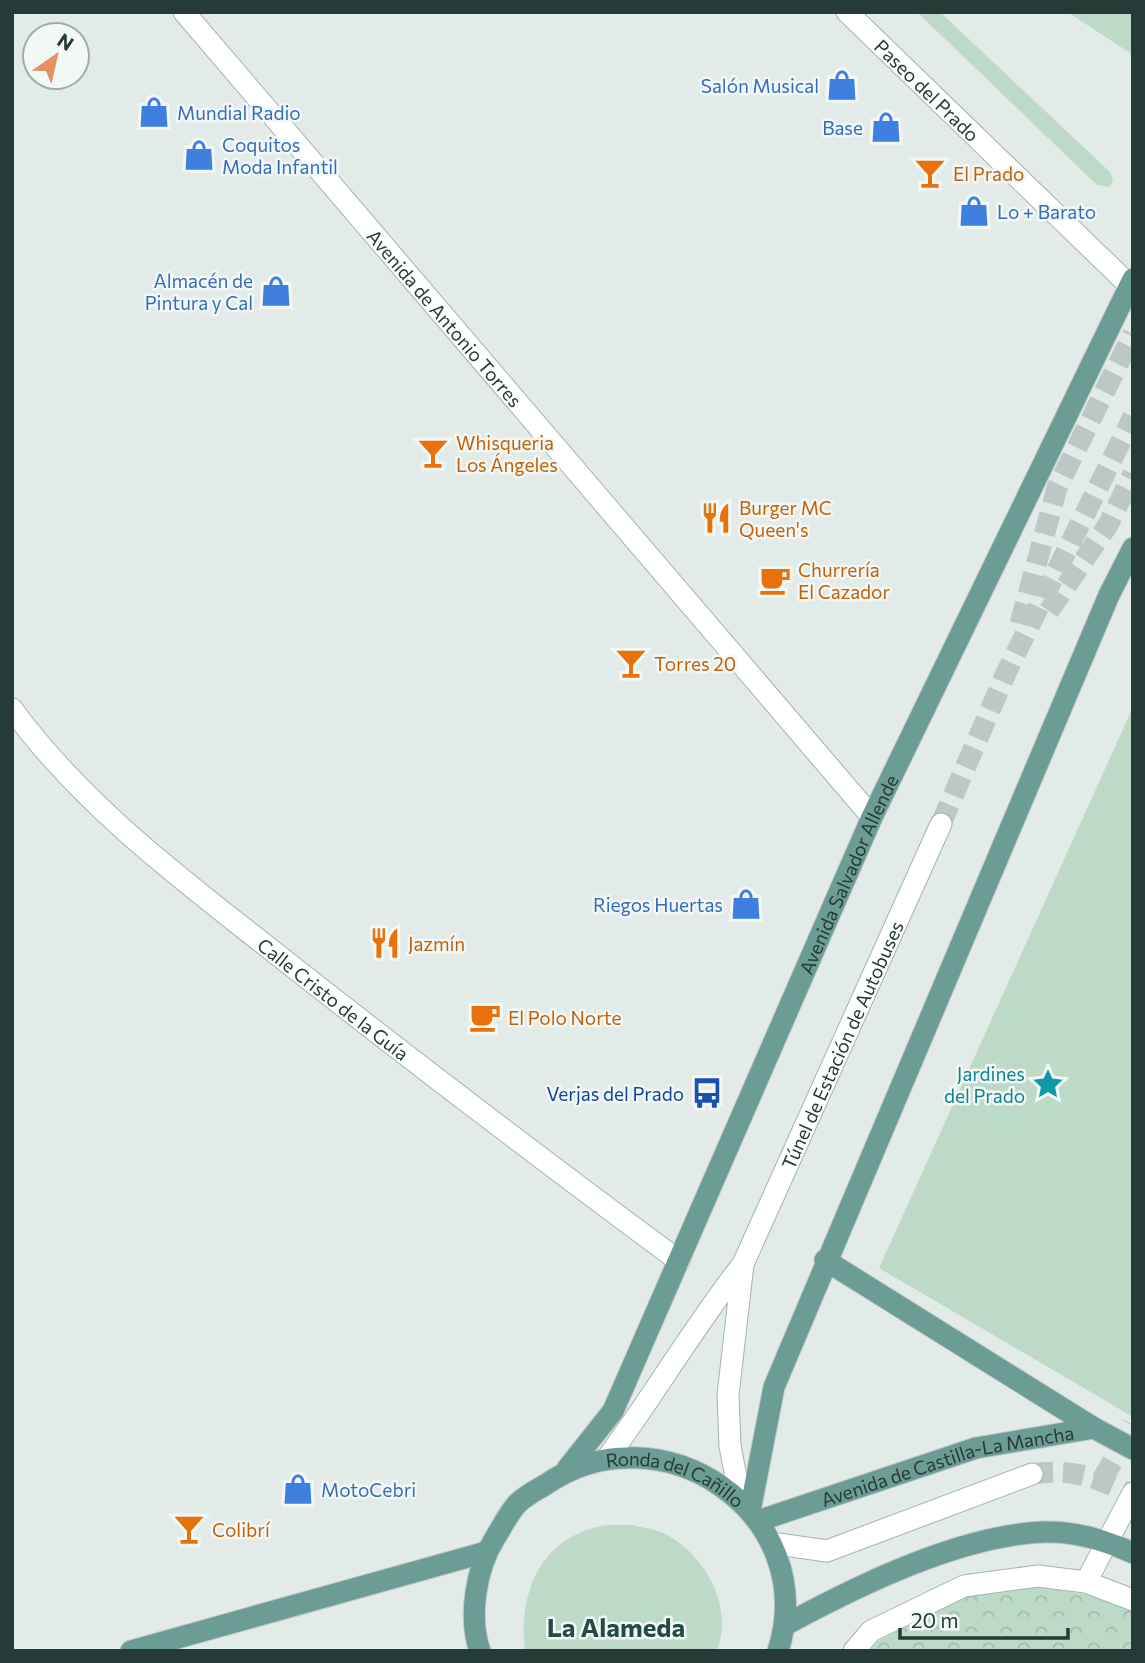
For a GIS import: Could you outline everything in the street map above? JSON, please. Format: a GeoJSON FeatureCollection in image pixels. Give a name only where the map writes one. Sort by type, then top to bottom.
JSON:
{"type":"FeatureCollection","features":[{"type":"Feature","properties":{"kind":"main road","name":"Avenida Salvador Allende"},"geometry":{"type":"LineString","coordinates":[[567,1469],[613,1412],[872,817],[1131,282]]}},
{"type":"Feature","properties":{"kind":"main road"},"geometry":{"type":"LineString","coordinates":[[750,1511],[774,1387],[825,1260],[955,963],[1109,595],[1133,548]]}},
{"type":"Feature","properties":{"kind":"main road"},"geometry":{"type":"LineString","coordinates":[[825,1260],[1094,1428]]}},
{"type":"Feature","properties":{"kind":"main road","name":"Avenida de Castilla-La Mancha"},"geometry":{"type":"LineString","coordinates":[[750,1511],[976,1448],[1094,1428],[1133,1449]]}},
{"type":"Feature","properties":{"kind":"main road","name":"Ronda del Cañillo"},"geometry":{"type":"LineString","coordinates":[[481,1651],[475,1598],[486,1552],[519,1503],[567,1469],[608,1457],[650,1457],[691,1468],[750,1511],[771,1543],[785,1582],[787,1624],[778,1651]]}},
{"type":"Feature","properties":{"kind":"main road"},"geometry":{"type":"LineString","coordinates":[[787,1624],[849,1591],[978,1541],[1045,1532],[1108,1542],[1133,1553]]}},
{"type":"Feature","properties":{"kind":"main road"},"geometry":{"type":"LineString","coordinates":[[131,1651],[169,1645],[486,1552]]}},
{"type":"Feature","properties":{"kind":"street","name":"Avenida de Antonio Torres"},"geometry":{"type":"LineString","coordinates":[[184,12],[872,817]]}},
{"type":"Feature","properties":{"kind":"street","name":"Paseo del Prado"},"geometry":{"type":"LineString","coordinates":[[847,12],[1131,282]]}},
{"type":"Feature","properties":{"kind":"street","name":"Calle Cristo de la Guía"},"geometry":{"type":"LineString","coordinates":[[12,709],[46,754],[142,847],[462,1101],[679,1261]]}},
{"type":"Feature","properties":{"kind":"street","name":"Túnel de Estación de Autobuses"},"geometry":{"type":"LineString","coordinates":[[608,1457],[662,1384],[696,1324],[743,1264],[941,824]]}},
{"type":"Feature","properties":{"kind":"street","name":"Túnel de Estación de Autobuses"},"geometry":{"type":"LineString","coordinates":[[743,1264],[728,1395],[730,1446],[750,1511]]}},
{"type":"Feature","properties":{"kind":"street"},"geometry":{"type":"LineString","coordinates":[[771,1543],[827,1551],[1032,1474]]}},
{"type":"Feature","properties":{"kind":"street"},"geometry":{"type":"LineString","coordinates":[[1086,1582],[1133,1493]]}},
{"type":"Feature","properties":{"kind":"street"},"geometry":{"type":"LineString","coordinates":[[854,1651],[871,1632],[964,1586],[1038,1576],[1086,1582],[1133,1600]]}},
{"type":"Feature","properties":{"kind":"green space"},"geometry":{"type":"Polygon","coordinates":[[[917,12],[940,12],[1110,172],[1113,179],[1110,187],[1097,185],[917,12]]]}},
{"type":"Feature","properties":{"kind":"green space"},"geometry":{"type":"Polygon","coordinates":[[[1070,12],[1133,12],[1133,55],[1069,13],[1070,12]]]}},
{"type":"Feature","properties":{"kind":"green space","name":"Jardines del Prado"},"geometry":{"type":"Polygon","coordinates":[[[1133,707],[1133,1417],[879,1268],[1133,707]]]}},
{"type":"Feature","properties":{"kind":"green space"},"geometry":{"type":"Polygon","coordinates":[[[605,1525],[633,1525],[665,1534],[679,1543],[704,1568],[719,1600],[722,1617],[717,1651],[525,1651],[525,1610],[537,1572],[548,1556],[562,1543],[580,1533],[605,1525]]]}},
{"type":"Feature","properties":{"kind":"green space"},"geometry":{"type":"Polygon","coordinates":[[[1033,1585],[1088,1595],[1133,1612],[1133,1651],[870,1651],[878,1641],[959,1598],[1033,1585]]]}},
{"type":"Feature","properties":{"kind":"tunnel"},"geometry":{"type":"LineString","coordinates":[[1020,624],[1057,488],[1133,334]]}},
{"type":"Feature","properties":{"kind":"tunnel"},"geometry":{"type":"LineString","coordinates":[[941,824],[1006,673],[1133,417]]}},
{"type":"Feature","properties":{"kind":"tunnel"},"geometry":{"type":"LineString","coordinates":[[1049,611],[1108,525],[1133,474]]}},
{"type":"Feature","properties":{"kind":"tunnel"},"geometry":{"type":"LineString","coordinates":[[1102,1480],[1133,1425]]}},
{"type":"Feature","properties":{"kind":"tunnel"},"geometry":{"type":"LineString","coordinates":[[1032,1474],[1072,1473],[1133,1496]]}},
{"type":"Feature","properties":{"kind":"place","name":"Salón Musical"},"geometry":{"type":"Point","coordinates":[842,85]}},
{"type":"Feature","properties":{"kind":"place","name":"Mundial Radio"},"geometry":{"type":"Point","coordinates":[154,112]}},
{"type":"Feature","properties":{"kind":"place","name":"Base"},"geometry":{"type":"Point","coordinates":[886,127]}},
{"type":"Feature","properties":{"kind":"place","name":"Coquitos Moda Infantil"},"geometry":{"type":"Point","coordinates":[199,155]}},
{"type":"Feature","properties":{"kind":"place","name":"El Prado"},"geometry":{"type":"Point","coordinates":[930,173]}},
{"type":"Feature","properties":{"kind":"place","name":"Lo + Barato"},"geometry":{"type":"Point","coordinates":[974,211]}},
{"type":"Feature","properties":{"kind":"place","name":"Almacén de Pintura y Cal"},"geometry":{"type":"Point","coordinates":[276,291]}},
{"type":"Feature","properties":{"kind":"place","name":"Whisqueria Los Ángeles"},"geometry":{"type":"Point","coordinates":[433,453]}},
{"type":"Feature","properties":{"kind":"place","name":"Burger MC Queen's"},"geometry":{"type":"Point","coordinates":[716,518]}},
{"type":"Feature","properties":{"kind":"place","name":"Churrería El Cazador"},"geometry":{"type":"Point","coordinates":[775,580]}},
{"type":"Feature","properties":{"kind":"place","name":"Torres 20"},"geometry":{"type":"Point","coordinates":[631,663]}},
{"type":"Feature","properties":{"kind":"place","name":"Riegos Huertas"},"geometry":{"type":"Point","coordinates":[746,904]}},
{"type":"Feature","properties":{"kind":"place","name":"Jazmín"},"geometry":{"type":"Point","coordinates":[385,943]}},
{"type":"Feature","properties":{"kind":"place","name":"El Polo Norte"},"geometry":{"type":"Point","coordinates":[485,1017]}},
{"type":"Feature","properties":{"kind":"place","name":"Jardines del Prado"},"geometry":{"type":"Point","coordinates":[1048,1084]}},
{"type":"Feature","properties":{"kind":"place","name":"Verjas del Prado"},"geometry":{"type":"Point","coordinates":[707,1093]}},
{"type":"Feature","properties":{"kind":"place","name":"MotoCebri"},"geometry":{"type":"Point","coordinates":[298,1489]}},
{"type":"Feature","properties":{"kind":"place","name":"Colibrí"},"geometry":{"type":"Point","coordinates":[189,1529]}},
{"type":"Feature","properties":{"kind":"district","name":"La Alameda"},"geometry":{"type":"Point","coordinates":[616,1626]}}]}
